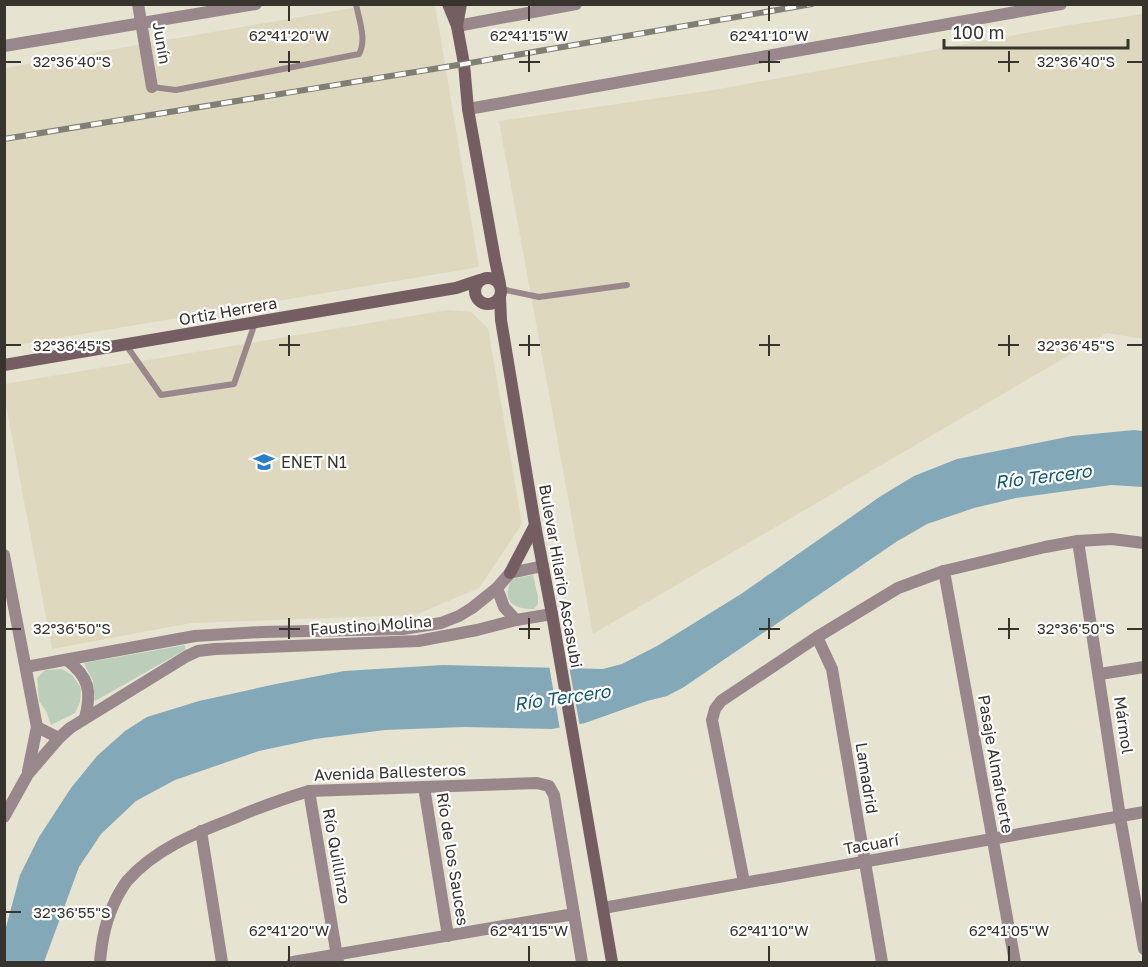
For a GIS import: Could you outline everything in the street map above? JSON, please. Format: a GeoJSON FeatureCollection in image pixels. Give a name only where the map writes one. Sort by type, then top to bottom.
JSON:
{"type":"FeatureCollection","features":[{"type":"Feature","properties":{"kind":"main road"},"geometry":{"type":"LineString","coordinates":[[448,4],[456,26],[464,64],[468,109],[495,260],[484,279],[475,288],[476,297]]}},
{"type":"Feature","properties":{"kind":"main road"},"geometry":{"type":"LineString","coordinates":[[456,26],[461,4]]}},
{"type":"Feature","properties":{"kind":"main road","name":"Bulevar Hilario Ascasubi"},"geometry":{"type":"LineString","coordinates":[[495,260],[500,290],[501,320],[535,525],[612,963]]}},
{"type":"Feature","properties":{"kind":"main road"},"geometry":{"type":"LineString","coordinates":[[456,288],[476,297],[483,303],[493,303],[500,290],[493,279],[484,279]]}},
{"type":"Feature","properties":{"kind":"main road","name":"Ortiz Herrera"},"geometry":{"type":"LineString","coordinates":[[4,365],[456,288],[484,279]]}},
{"type":"Feature","properties":{"kind":"main road"},"geometry":{"type":"LineString","coordinates":[[488,304],[501,320]]}},
{"type":"Feature","properties":{"kind":"main road"},"geometry":{"type":"LineString","coordinates":[[510,573],[535,525]]}},
{"type":"Feature","properties":{"kind":"street","name":"Junín"},"geometry":{"type":"LineString","coordinates":[[138,4],[153,87]]}},
{"type":"Feature","properties":{"kind":"street"},"geometry":{"type":"LineString","coordinates":[[4,46],[256,4]]}},
{"type":"Feature","properties":{"kind":"street"},"geometry":{"type":"LineString","coordinates":[[456,26],[576,4]]}},
{"type":"Feature","properties":{"kind":"street"},"geometry":{"type":"LineString","coordinates":[[468,109],[1061,4]]}},
{"type":"Feature","properties":{"kind":"street"},"geometry":{"type":"LineString","coordinates":[[744,882],[712,720],[715,709],[721,701],[817,636],[898,588],[944,571],[1045,547],[1078,541],[1112,539],[1143,543]]}},
{"type":"Feature","properties":{"kind":"street","name":"Mármol"},"geometry":{"type":"LineString","coordinates":[[1078,541],[1120,817],[1143,949]]}},
{"type":"Feature","properties":{"kind":"street"},"geometry":{"type":"LineString","coordinates":[[4,555],[7,583],[37,727],[28,774],[9,799],[4,817]]}},
{"type":"Feature","properties":{"kind":"street"},"geometry":{"type":"LineString","coordinates":[[510,573],[543,566]]}},
{"type":"Feature","properties":{"kind":"street","name":"Pasaje Almafuerte"},"geometry":{"type":"LineString","coordinates":[[944,571],[1015,963]]}},
{"type":"Feature","properties":{"kind":"street","name":"Faustino Molina"},"geometry":{"type":"LineString","coordinates":[[26,667],[195,636],[404,629],[441,623],[472,608],[497,588],[510,573]]}},
{"type":"Feature","properties":{"kind":"street"},"geometry":{"type":"LineString","coordinates":[[497,588],[504,606],[516,620]]}},
{"type":"Feature","properties":{"kind":"street","name":"Faustino Molina"},"geometry":{"type":"LineString","coordinates":[[28,774],[59,738],[85,718],[172,664],[198,651],[418,641],[552,614]]}},
{"type":"Feature","properties":{"kind":"street","name":"Lamadrid"},"geometry":{"type":"LineString","coordinates":[[817,636],[832,669],[882,963]]}},
{"type":"Feature","properties":{"kind":"street"},"geometry":{"type":"LineString","coordinates":[[67,660],[76,667],[86,683],[89,694],[85,718]]}},
{"type":"Feature","properties":{"kind":"street"},"geometry":{"type":"LineString","coordinates":[[1100,674],[1143,667]]}},
{"type":"Feature","properties":{"kind":"street"},"geometry":{"type":"LineString","coordinates":[[37,727],[59,738]]}},
{"type":"Feature","properties":{"kind":"street","name":"Avenida Ballesteros"},"geometry":{"type":"LineString","coordinates":[[100,963],[102,937],[111,908],[126,882],[153,858],[174,844],[201,831],[279,800],[309,791],[537,783],[549,786],[554,795],[574,914]]}},
{"type":"Feature","properties":{"kind":"street","name":"Río de los Sauces"},"geometry":{"type":"LineString","coordinates":[[424,787],[448,936]]}},
{"type":"Feature","properties":{"kind":"street","name":"Río Quillinzo"},"geometry":{"type":"LineString","coordinates":[[309,791],[337,959]]}},
{"type":"Feature","properties":{"kind":"street","name":"Tacuarí"},"geometry":{"type":"LineString","coordinates":[[603,908],[1143,812]]}},
{"type":"Feature","properties":{"kind":"street"},"geometry":{"type":"LineString","coordinates":[[201,831],[222,963]]}},
{"type":"Feature","properties":{"kind":"street"},"geometry":{"type":"LineString","coordinates":[[293,963],[337,959],[448,936],[574,914],[582,963]]}},
{"type":"Feature","properties":{"kind":"lane"},"geometry":{"type":"LineString","coordinates":[[153,87],[176,90],[359,54],[363,48],[363,39],[356,4]]}},
{"type":"Feature","properties":{"kind":"lane"},"geometry":{"type":"LineString","coordinates":[[500,290],[539,297],[627,285]]}},
{"type":"Feature","properties":{"kind":"lane"},"geometry":{"type":"LineString","coordinates":[[126,345],[161,395],[234,384],[255,323]]}},
{"type":"Feature","properties":{"kind":"shaded area"},"geometry":{"type":"Polygon","coordinates":[[[369,5],[435,5],[479,267],[5,347],[5,68],[369,5]]]}},
{"type":"Feature","properties":{"kind":"shaded area"},"geometry":{"type":"Polygon","coordinates":[[[1143,14],[1143,339],[1107,333],[593,634],[499,121],[714,90],[1064,26],[1143,14]]]}},
{"type":"Feature","properties":{"kind":"shaded area","name":"ENET N1"},"geometry":{"type":"Polygon","coordinates":[[[448,310],[471,312],[488,328],[522,524],[479,588],[415,615],[191,623],[52,649],[5,400],[4,384],[448,310]]]}},
{"type":"Feature","properties":{"kind":"green space"},"geometry":{"type":"Polygon","coordinates":[[[533,575],[538,604],[534,609],[514,605],[508,598],[512,579],[533,575]]]}},
{"type":"Feature","properties":{"kind":"green space"},"geometry":{"type":"Polygon","coordinates":[[[185,645],[185,650],[95,701],[93,681],[84,663],[185,645]]]}},
{"type":"Feature","properties":{"kind":"green space"},"geometry":{"type":"Polygon","coordinates":[[[62,669],[72,675],[81,688],[80,702],[75,713],[51,725],[39,701],[37,678],[45,670],[62,669]]]}},
{"type":"Feature","properties":{"kind":"water","name":"Río Tercero"},"geometry":{"type":"Polygon","coordinates":[[[1143,431],[1143,487],[1111,485],[1016,498],[974,508],[927,524],[896,542],[684,687],[667,696],[585,723],[552,729],[464,727],[385,730],[315,739],[259,751],[175,780],[136,801],[101,834],[79,867],[44,962],[5,962],[5,931],[20,875],[39,837],[71,788],[97,756],[125,731],[147,717],[199,701],[344,671],[443,665],[603,669],[622,664],[657,646],[741,594],[881,496],[914,476],[957,459],[1072,436],[1143,431]]]}},
{"type":"Feature","properties":{"kind":"pier"},"geometry":{"type":"Polygon","coordinates":[[[549,665],[569,666],[580,727],[560,730],[549,665]]]}},
{"type":"Feature","properties":{"kind":"railway"},"geometry":{"type":"LineString","coordinates":[[4,139],[464,64],[812,4]]}},
{"type":"Feature","properties":{"kind":"place","name":"ENET N1"},"geometry":{"type":"Point","coordinates":[264,462]}}]}
